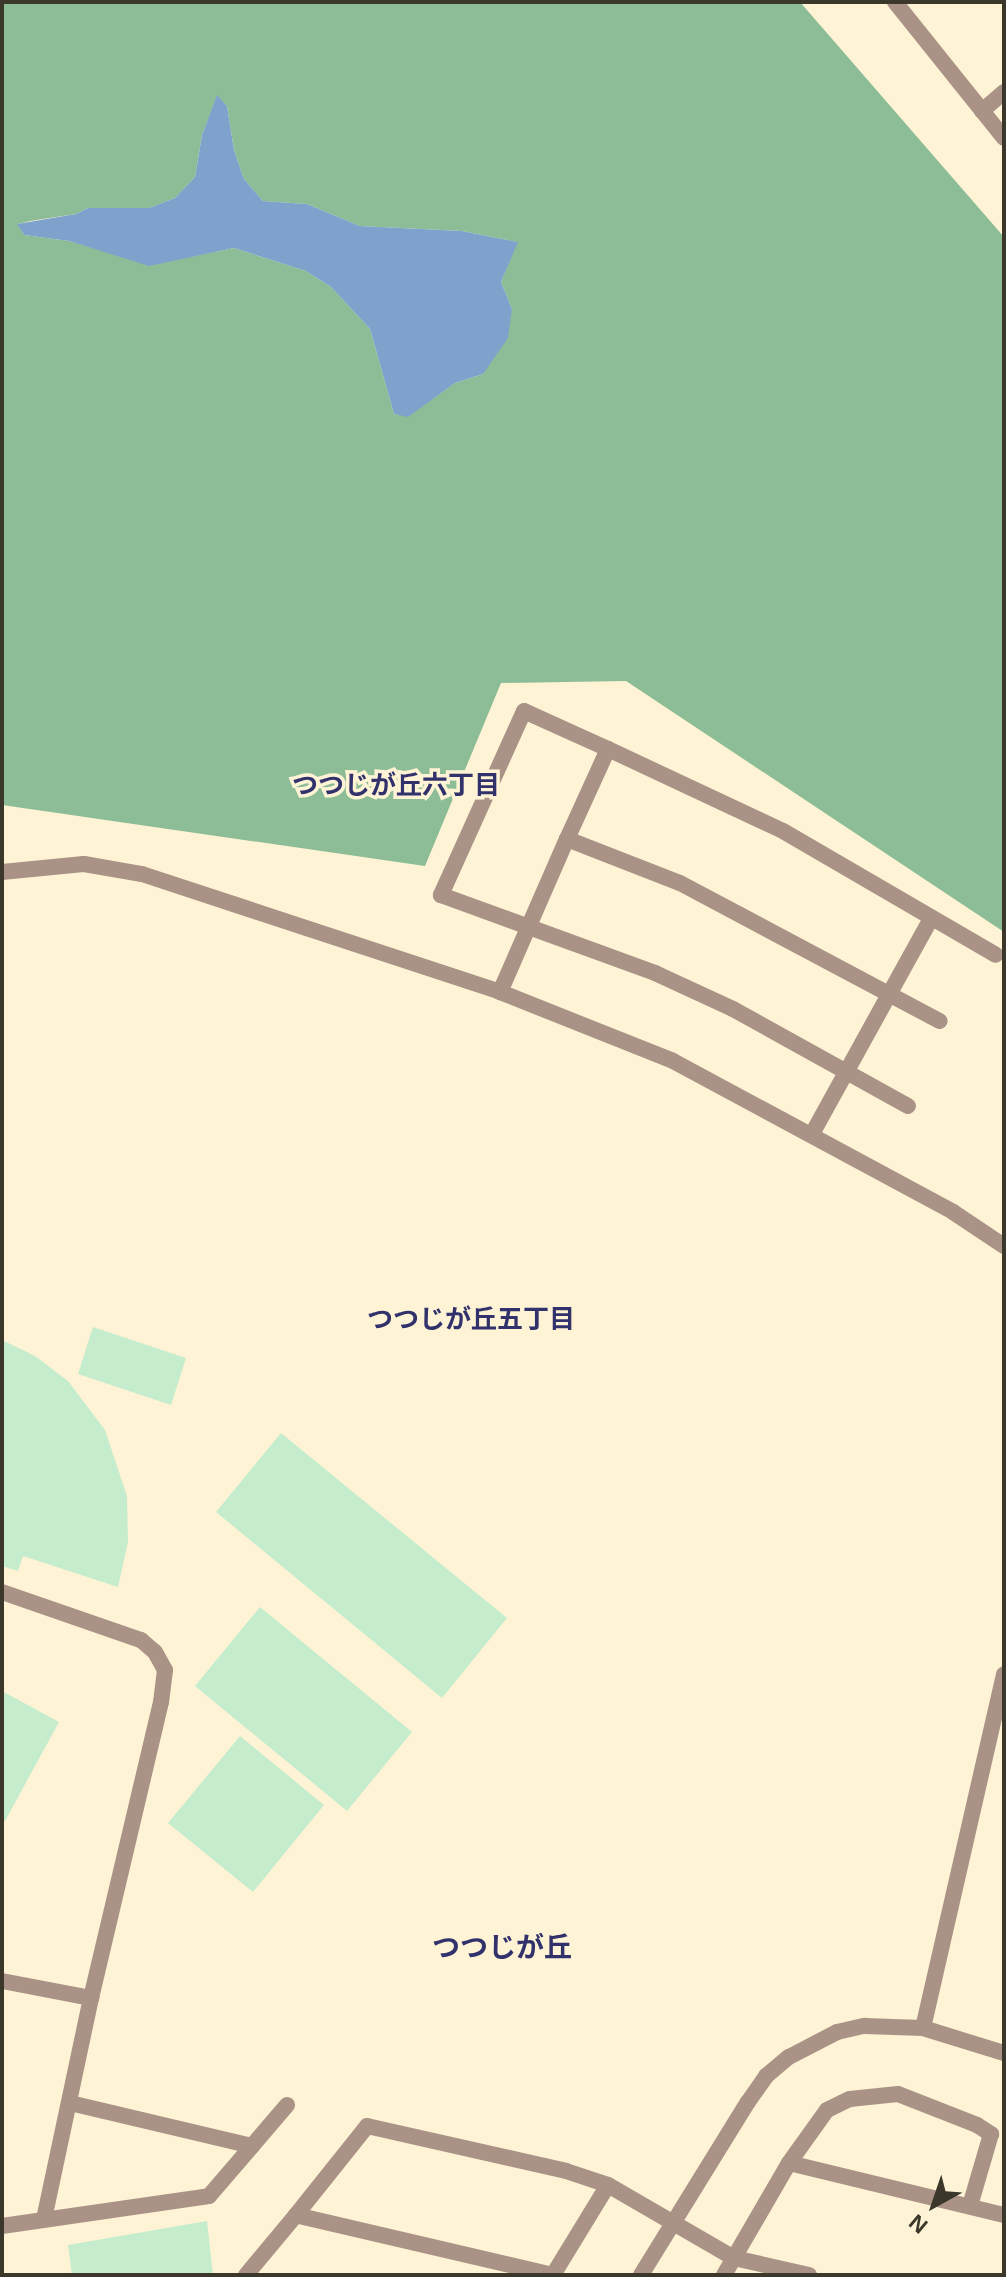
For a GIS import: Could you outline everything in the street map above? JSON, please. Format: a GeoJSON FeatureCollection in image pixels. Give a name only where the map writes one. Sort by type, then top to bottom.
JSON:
{"type":"FeatureCollection","features":[{"type":"Feature","properties":{"kind":"street"},"geometry":{"type":"LineString","coordinates":[[895,2],[1004,138]]}},
{"type":"Feature","properties":{"kind":"street"},"geometry":{"type":"LineString","coordinates":[[982,111],[1004,92]]}},
{"type":"Feature","properties":{"kind":"street"},"geometry":{"type":"LineString","coordinates":[[908,1106],[733,1009],[668,979],[441,895],[524,711],[783,831],[996,955]]}},
{"type":"Feature","properties":{"kind":"street"},"geometry":{"type":"LineString","coordinates":[[500,992],[608,749]]}},
{"type":"Feature","properties":{"kind":"street"},"geometry":{"type":"LineString","coordinates":[[567,839],[680,883],[940,1021]]}},
{"type":"Feature","properties":{"kind":"street"},"geometry":{"type":"LineString","coordinates":[[2,872],[84,864],[142,874],[500,992],[673,1061],[953,1212],[1004,1246]]}},
{"type":"Feature","properties":{"kind":"street"},"geometry":{"type":"LineString","coordinates":[[812,1134],[931,918]]}},
{"type":"Feature","properties":{"kind":"street"},"geometry":{"type":"LineString","coordinates":[[2,1592],[141,1640],[155,1652],[165,1670],[44,2219]]}},
{"type":"Feature","properties":{"kind":"street"},"geometry":{"type":"LineString","coordinates":[[923,2028],[1004,1674]]}},
{"type":"Feature","properties":{"kind":"street"},"geometry":{"type":"LineString","coordinates":[[2,1981],[91,1998]]}},
{"type":"Feature","properties":{"kind":"street"},"geometry":{"type":"LineString","coordinates":[[641,2275],[757,2089],[766,2076],[789,2057],[837,2032],[864,2026],[923,2028],[1004,2053]]}},
{"type":"Feature","properties":{"kind":"street"},"geometry":{"type":"LineString","coordinates":[[724,2275],[789,2163],[827,2110],[850,2099],[898,2094],[964,2119],[991,2134],[970,2206]]}},
{"type":"Feature","properties":{"kind":"street"},"geometry":{"type":"LineString","coordinates":[[70,2103],[252,2146]]}},
{"type":"Feature","properties":{"kind":"street"},"geometry":{"type":"LineString","coordinates":[[2,2226],[209,2196],[287,2105]]}},
{"type":"Feature","properties":{"kind":"street"},"geometry":{"type":"LineString","coordinates":[[246,2275],[367,2126],[566,2171],[608,2185],[734,2258],[809,2275]]}},
{"type":"Feature","properties":{"kind":"street"},"geometry":{"type":"LineString","coordinates":[[789,2163],[1004,2215]]}},
{"type":"Feature","properties":{"kind":"street"},"geometry":{"type":"LineString","coordinates":[[296,2215],[553,2275],[608,2185]]}},
{"type":"Feature","properties":{"kind":"green space"},"geometry":{"type":"Polygon","coordinates":[[[2,2],[800,2],[1004,237],[1004,932],[626,681],[501,683],[425,866],[2,805],[2,2]],[[217,96],[202,135],[195,177],[175,198],[149,208],[88,208],[76,214],[18,224],[24,235],[69,241],[150,265],[234,248],[306,271],[331,287],[370,329],[394,414],[408,416],[455,383],[483,374],[512,309],[501,282],[517,242],[462,231],[360,226],[307,204],[263,201],[244,179],[234,150],[227,106],[217,96]]]}},
{"type":"Feature","properties":{"kind":"green space"},"geometry":{"type":"Polygon","coordinates":[[[93,1327],[186,1358],[171,1405],[78,1374],[93,1327]]]}},
{"type":"Feature","properties":{"kind":"green space"},"geometry":{"type":"Polygon","coordinates":[[[2,1340],[35,1356],[68,1381],[105,1430],[127,1496],[128,1542],[118,1587],[23,1556],[18,1571],[2,1566],[2,1340]]]}},
{"type":"Feature","properties":{"kind":"green space"},"geometry":{"type":"Polygon","coordinates":[[[281,1433],[507,1618],[442,1698],[216,1512],[281,1433]]]}},
{"type":"Feature","properties":{"kind":"green space"},"geometry":{"type":"Polygon","coordinates":[[[260,1607],[412,1732],[347,1811],[195,1686],[260,1607]]]}},
{"type":"Feature","properties":{"kind":"green space"},"geometry":{"type":"Polygon","coordinates":[[[2,1691],[59,1722],[5,1821],[2,1819],[2,1691]]]}},
{"type":"Feature","properties":{"kind":"green space"},"geometry":{"type":"Polygon","coordinates":[[[240,1736],[324,1805],[253,1892],[168,1823],[240,1736]]]}},
{"type":"Feature","properties":{"kind":"green space"},"geometry":{"type":"Polygon","coordinates":[[[207,2221],[213,2275],[72,2275],[68,2245],[207,2221]]]}},
{"type":"Feature","properties":{"kind":"water"},"geometry":{"type":"Polygon","coordinates":[[[217,95],[227,106],[234,150],[244,179],[263,201],[307,204],[360,226],[462,231],[518,242],[501,282],[512,309],[508,338],[483,374],[455,383],[408,417],[394,414],[370,329],[331,287],[306,271],[234,248],[149,266],[69,241],[24,235],[17,224],[76,214],[88,208],[149,208],[175,198],[195,177],[202,135],[217,95]]]}},
{"type":"Feature","properties":{"kind":"district","name":"つつじが丘六丁目"},"geometry":{"type":"Point","coordinates":[396,786]}},
{"type":"Feature","properties":{"kind":"district","name":"つつじが丘五丁目"},"geometry":{"type":"Point","coordinates":[471,1320]}},
{"type":"Feature","properties":{"kind":"district","name":"つつじが丘"},"geometry":{"type":"Point","coordinates":[502,1948]}}]}
